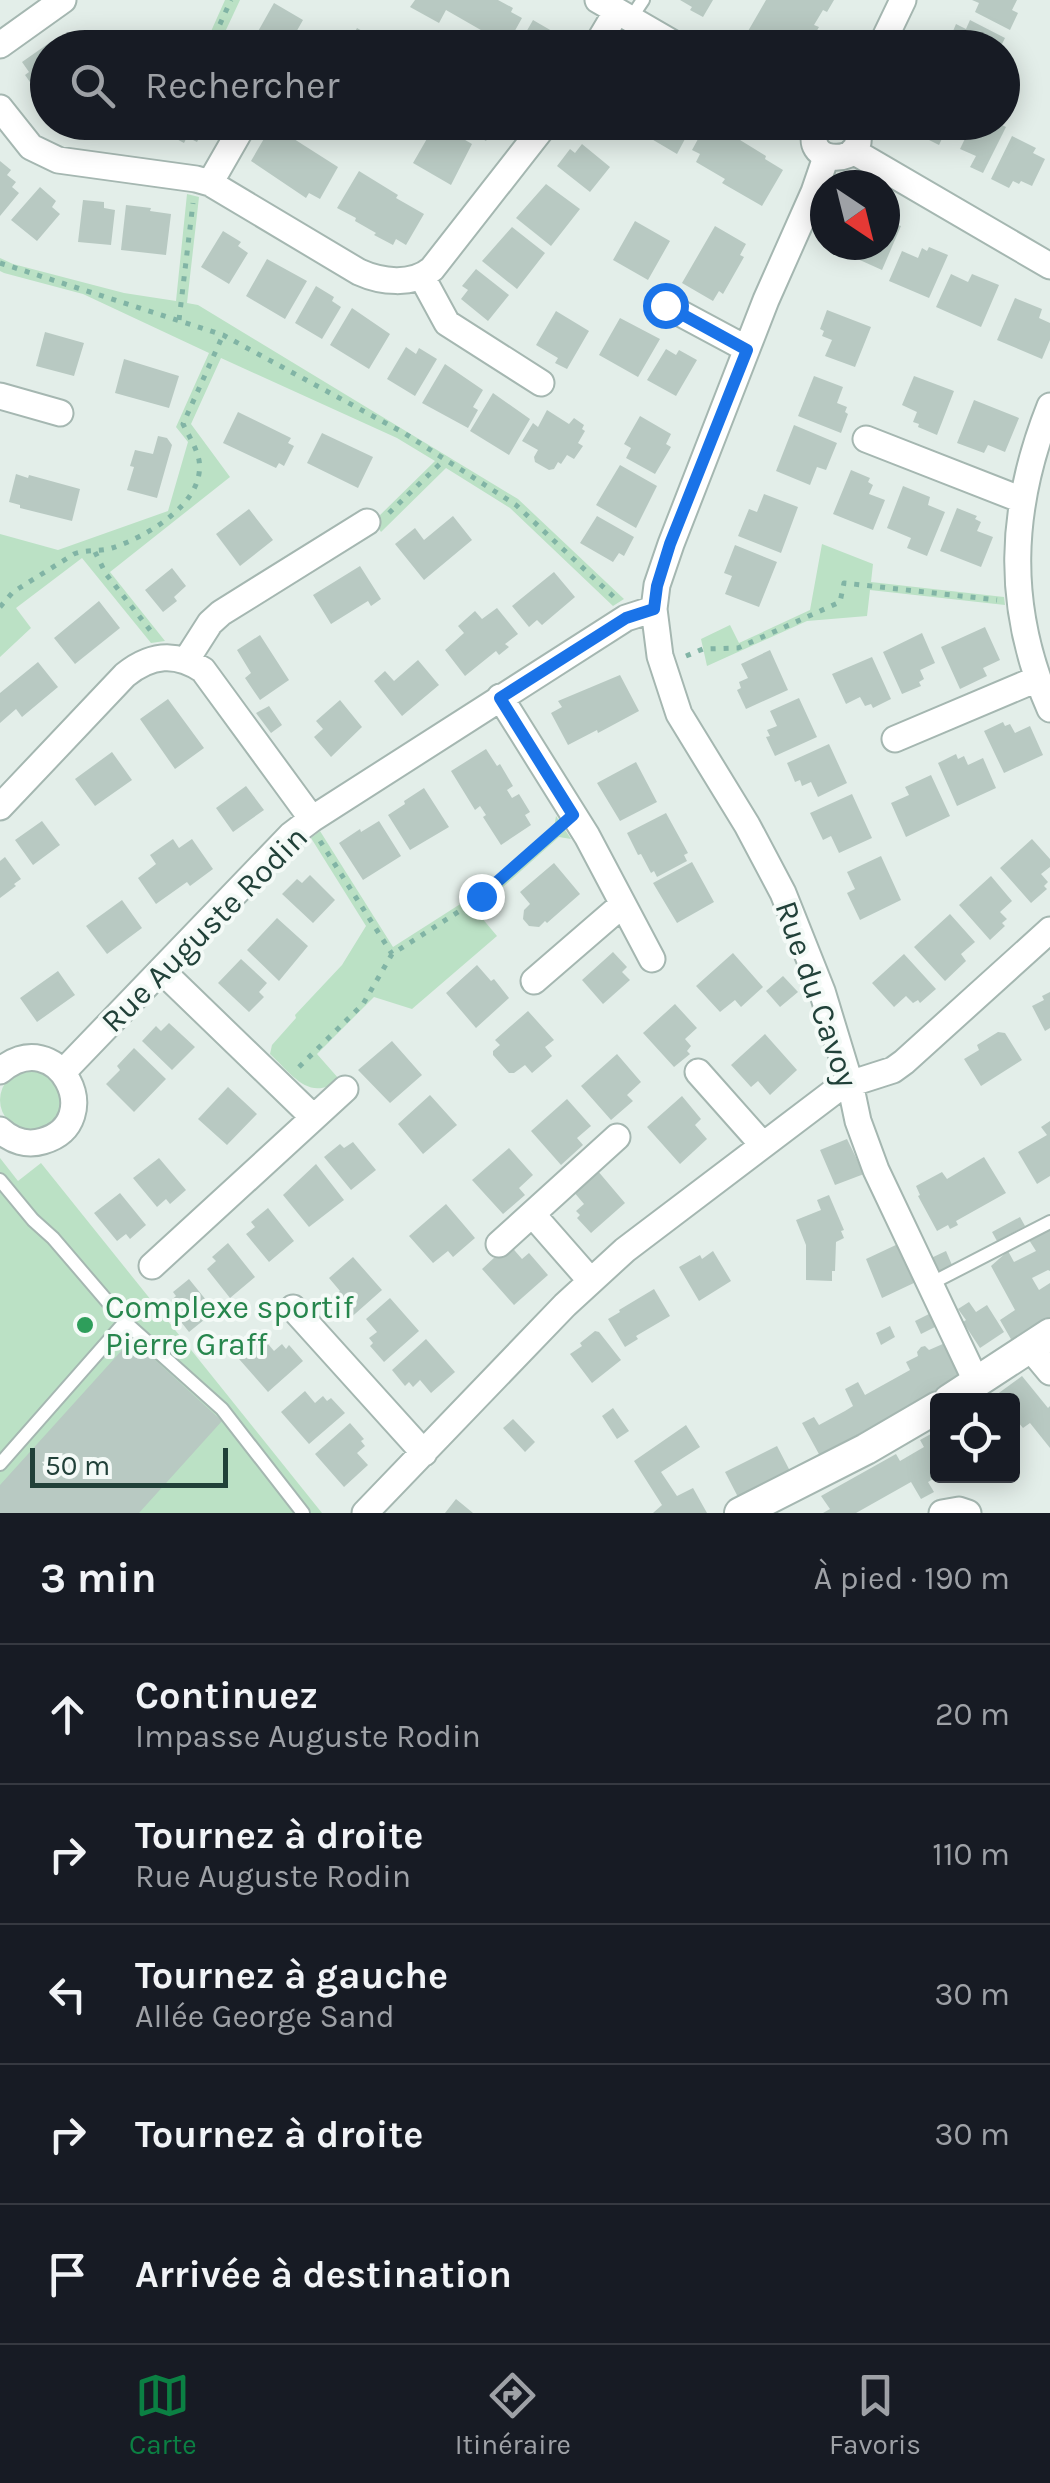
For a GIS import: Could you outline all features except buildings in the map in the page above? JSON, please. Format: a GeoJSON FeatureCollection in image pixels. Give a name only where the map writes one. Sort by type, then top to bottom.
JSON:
{"type":"FeatureCollection","features":[{"type":"Feature","properties":{"kind":"street"},"geometry":{"type":"LineString","coordinates":[[0,45],[62,0]]}},
{"type":"Feature","properties":{"kind":"street"},"geometry":{"type":"LineString","coordinates":[[889,30],[903,0]]}},
{"type":"Feature","properties":{"kind":"street"},"geometry":{"type":"LineString","coordinates":[[607,30],[622,7],[655,30]]}},
{"type":"Feature","properties":{"kind":"street"},"geometry":{"type":"LineString","coordinates":[[0,108],[31,146],[58,160],[203,181],[374,278],[390,280],[422,277],[533,140]]}},
{"type":"Feature","properties":{"kind":"street"},"geometry":{"type":"LineString","coordinates":[[203,181],[232,140]]}},
{"type":"Feature","properties":{"kind":"street"},"geometry":{"type":"LineString","coordinates":[[814,140],[826,157],[840,158],[853,151],[858,140]]}},
{"type":"Feature","properties":{"kind":"street"},"geometry":{"type":"LineString","coordinates":[[853,151],[1050,266]]}},
{"type":"Feature","properties":{"kind":"street"},"geometry":{"type":"LineString","coordinates":[[654,609],[670,544],[826,157]]}},
{"type":"Feature","properties":{"kind":"street"},"geometry":{"type":"LineString","coordinates":[[422,277],[446,323],[541,382]]}},
{"type":"Feature","properties":{"kind":"street"},"geometry":{"type":"LineString","coordinates":[[665,305],[747,350]]}},
{"type":"Feature","properties":{"kind":"street"},"geometry":{"type":"LineString","coordinates":[[0,396],[60,413]]}},
{"type":"Feature","properties":{"kind":"street"},"geometry":{"type":"LineString","coordinates":[[1050,406],[1022,500],[1016,564],[1028,650],[1050,708]]}},
{"type":"Feature","properties":{"kind":"street"},"geometry":{"type":"LineString","coordinates":[[866,439],[1022,500]]}},
{"type":"Feature","properties":{"kind":"street"},"geometry":{"type":"LineString","coordinates":[[177,658],[221,613],[368,522]]}},
{"type":"Feature","properties":{"kind":"street","name":"Rue Auguste Rodin"},"geometry":{"type":"LineString","coordinates":[[63,1072],[273,852],[312,819],[626,618],[654,609]]}},
{"type":"Feature","properties":{"kind":"street","name":"Rue du Cavoy"},"geometry":{"type":"LineString","coordinates":[[654,609],[663,666],[679,714],[747,825],[789,908],[822,991],[858,1122],[876,1170],[978,1383]]}},
{"type":"Feature","properties":{"kind":"street"},"geometry":{"type":"LineString","coordinates":[[0,807],[125,675],[147,661],[177,658],[203,670],[212,680],[312,819]]}},
{"type":"Feature","properties":{"kind":"street"},"geometry":{"type":"LineString","coordinates":[[895,740],[1037,678]]}},
{"type":"Feature","properties":{"kind":"street"},"geometry":{"type":"LineString","coordinates":[[500,698],[573,815],[652,958]]}},
{"type":"Feature","properties":{"kind":"street"},"geometry":{"type":"LineString","coordinates":[[534,981],[622,905]]}},
{"type":"Feature","properties":{"kind":"street"},"geometry":{"type":"LineString","coordinates":[[365,1513],[590,1280],[669,1214],[818,1101],[840,1086],[893,1070],[904,1062],[1050,930]]}},
{"type":"Feature","properties":{"kind":"street"},"geometry":{"type":"LineString","coordinates":[[161,970],[313,1117]]}},
{"type":"Feature","properties":{"kind":"street"},"geometry":{"type":"LineString","coordinates":[[0,1071],[24,1058],[52,1062],[71,1083],[74,1096],[68,1122],[47,1140],[34,1143],[3,1137]]}},
{"type":"Feature","properties":{"kind":"street"},"geometry":{"type":"LineString","coordinates":[[698,1072],[762,1144]]}},
{"type":"Feature","properties":{"kind":"street"},"geometry":{"type":"LineString","coordinates":[[152,1266],[345,1090]]}},
{"type":"Feature","properties":{"kind":"street"},"geometry":{"type":"LineString","coordinates":[[499,1244],[617,1137]]}},
{"type":"Feature","properties":{"kind":"street"},"geometry":{"type":"LineString","coordinates":[[533,1215],[590,1280]]}},
{"type":"Feature","properties":{"kind":"street"},"geometry":{"type":"LineString","coordinates":[[293,1308],[424,1453]]}},
{"type":"Feature","properties":{"kind":"street"},"geometry":{"type":"LineString","coordinates":[[961,1393],[1040,1341],[1050,1372]]}},
{"type":"Feature","properties":{"kind":"street"},"geometry":{"type":"LineString","coordinates":[[740,1513],[930,1412]]}},
{"type":"Feature","properties":{"kind":"street"},"geometry":{"type":"LineString","coordinates":[[942,1513],[968,1513]]}},
{"type":"Feature","properties":{"kind":"lane"},"geometry":{"type":"LineString","coordinates":[[0,1180],[125,1322],[222,1409],[302,1513]]}},
{"type":"Feature","properties":{"kind":"lane"},"geometry":{"type":"LineString","coordinates":[[930,1284],[1050,1222]]}},
{"type":"Feature","properties":{"kind":"lane"},"geometry":{"type":"LineString","coordinates":[[0,1464],[125,1322]]}},
{"type":"Feature","properties":{"kind":"path"},"geometry":{"type":"LineString","coordinates":[[217,30],[231,0]]}},
{"type":"Feature","properties":{"kind":"path"},"geometry":{"type":"LineString","coordinates":[[179,320],[203,181]]}},
{"type":"Feature","properties":{"kind":"path"},"geometry":{"type":"LineString","coordinates":[[0,263],[223,334],[404,433],[516,505],[618,602],[626,618]]}},
{"type":"Feature","properties":{"kind":"path"},"geometry":{"type":"LineString","coordinates":[[0,607],[14,592],[67,558],[143,535],[179,509],[198,481],[198,459],[183,424],[223,334]]}},
{"type":"Feature","properties":{"kind":"path"},"geometry":{"type":"LineString","coordinates":[[368,522],[378,523],[445,459]]}},
{"type":"Feature","properties":{"kind":"path"},"geometry":{"type":"LineString","coordinates":[[95,552],[106,574],[158,642],[177,658]]}},
{"type":"Feature","properties":{"kind":"path"},"geometry":{"type":"LineString","coordinates":[[663,666],[703,650],[738,648],[825,609],[842,599],[844,582],[1020,603]]}},
{"type":"Feature","properties":{"kind":"path"},"geometry":{"type":"LineString","coordinates":[[280,1085],[364,1004],[392,954],[481,896],[573,815]]}},
{"type":"Feature","properties":{"kind":"path"},"geometry":{"type":"LineString","coordinates":[[312,819],[316,834],[392,954]]}},
{"type":"Feature","properties":{"kind":"green space"},"geometry":{"type":"Polygon","coordinates":[[[225,0],[240,0],[226,30],[212,30],[225,0]]]}},
{"type":"Feature","properties":{"kind":"green space"},"geometry":{"type":"Polygon","coordinates":[[[187,194],[199,197],[187,303],[198,305],[518,499],[624,599],[613,606],[510,508],[446,468],[381,532],[374,521],[435,461],[397,438],[221,358],[191,424],[230,477],[110,572],[165,641],[151,643],[82,558],[16,608],[31,628],[0,657],[0,534],[58,550],[168,511],[188,442],[176,427],[209,353],[83,294],[4,273],[0,271],[0,258],[124,293],[176,301],[187,194]]]}},
{"type":"Feature","properties":{"kind":"green space"},"geometry":{"type":"Polygon","coordinates":[[[822,544],[873,564],[871,582],[1004,597],[1005,605],[870,590],[867,616],[807,621],[707,666],[701,639],[730,625],[739,643],[810,610],[822,544]]]}},
{"type":"Feature","properties":{"kind":"green space"},"geometry":{"type":"Polygon","coordinates":[[[556,816],[571,839],[559,837],[476,911],[497,936],[412,1009],[374,997],[317,1054],[339,1079],[329,1086],[310,1087],[293,1077],[270,1054],[272,1045],[295,1015],[342,965],[366,926],[311,838],[320,831],[393,947],[487,887],[554,828],[556,816]]]}},
{"type":"Feature","properties":{"kind":"green space"},"geometry":{"type":"Polygon","coordinates":[[[31,1069],[53,1078],[62,1100],[53,1122],[31,1131],[9,1122],[0,1100],[9,1078],[31,1069]]]}},
{"type":"Feature","properties":{"kind":"green space","name":"Complexe sportif Pierre Graff"},"geometry":{"type":"Polygon","coordinates":[[[0,1158],[18,1181],[41,1163],[322,1513],[0,1513],[0,1158]]]}},
{"type":"Feature","properties":{"kind":"place","name":"Complexe sportif Pierre Graff"},"geometry":{"type":"Point","coordinates":[85,1325]}},
{"type":"Feature","properties":{"kind":"route"},"geometry":{"type":"LineString","coordinates":[[481,896],[573,815],[500,698],[626,618],[654,609],[670,544],[747,350],[665,305]]}}]}
